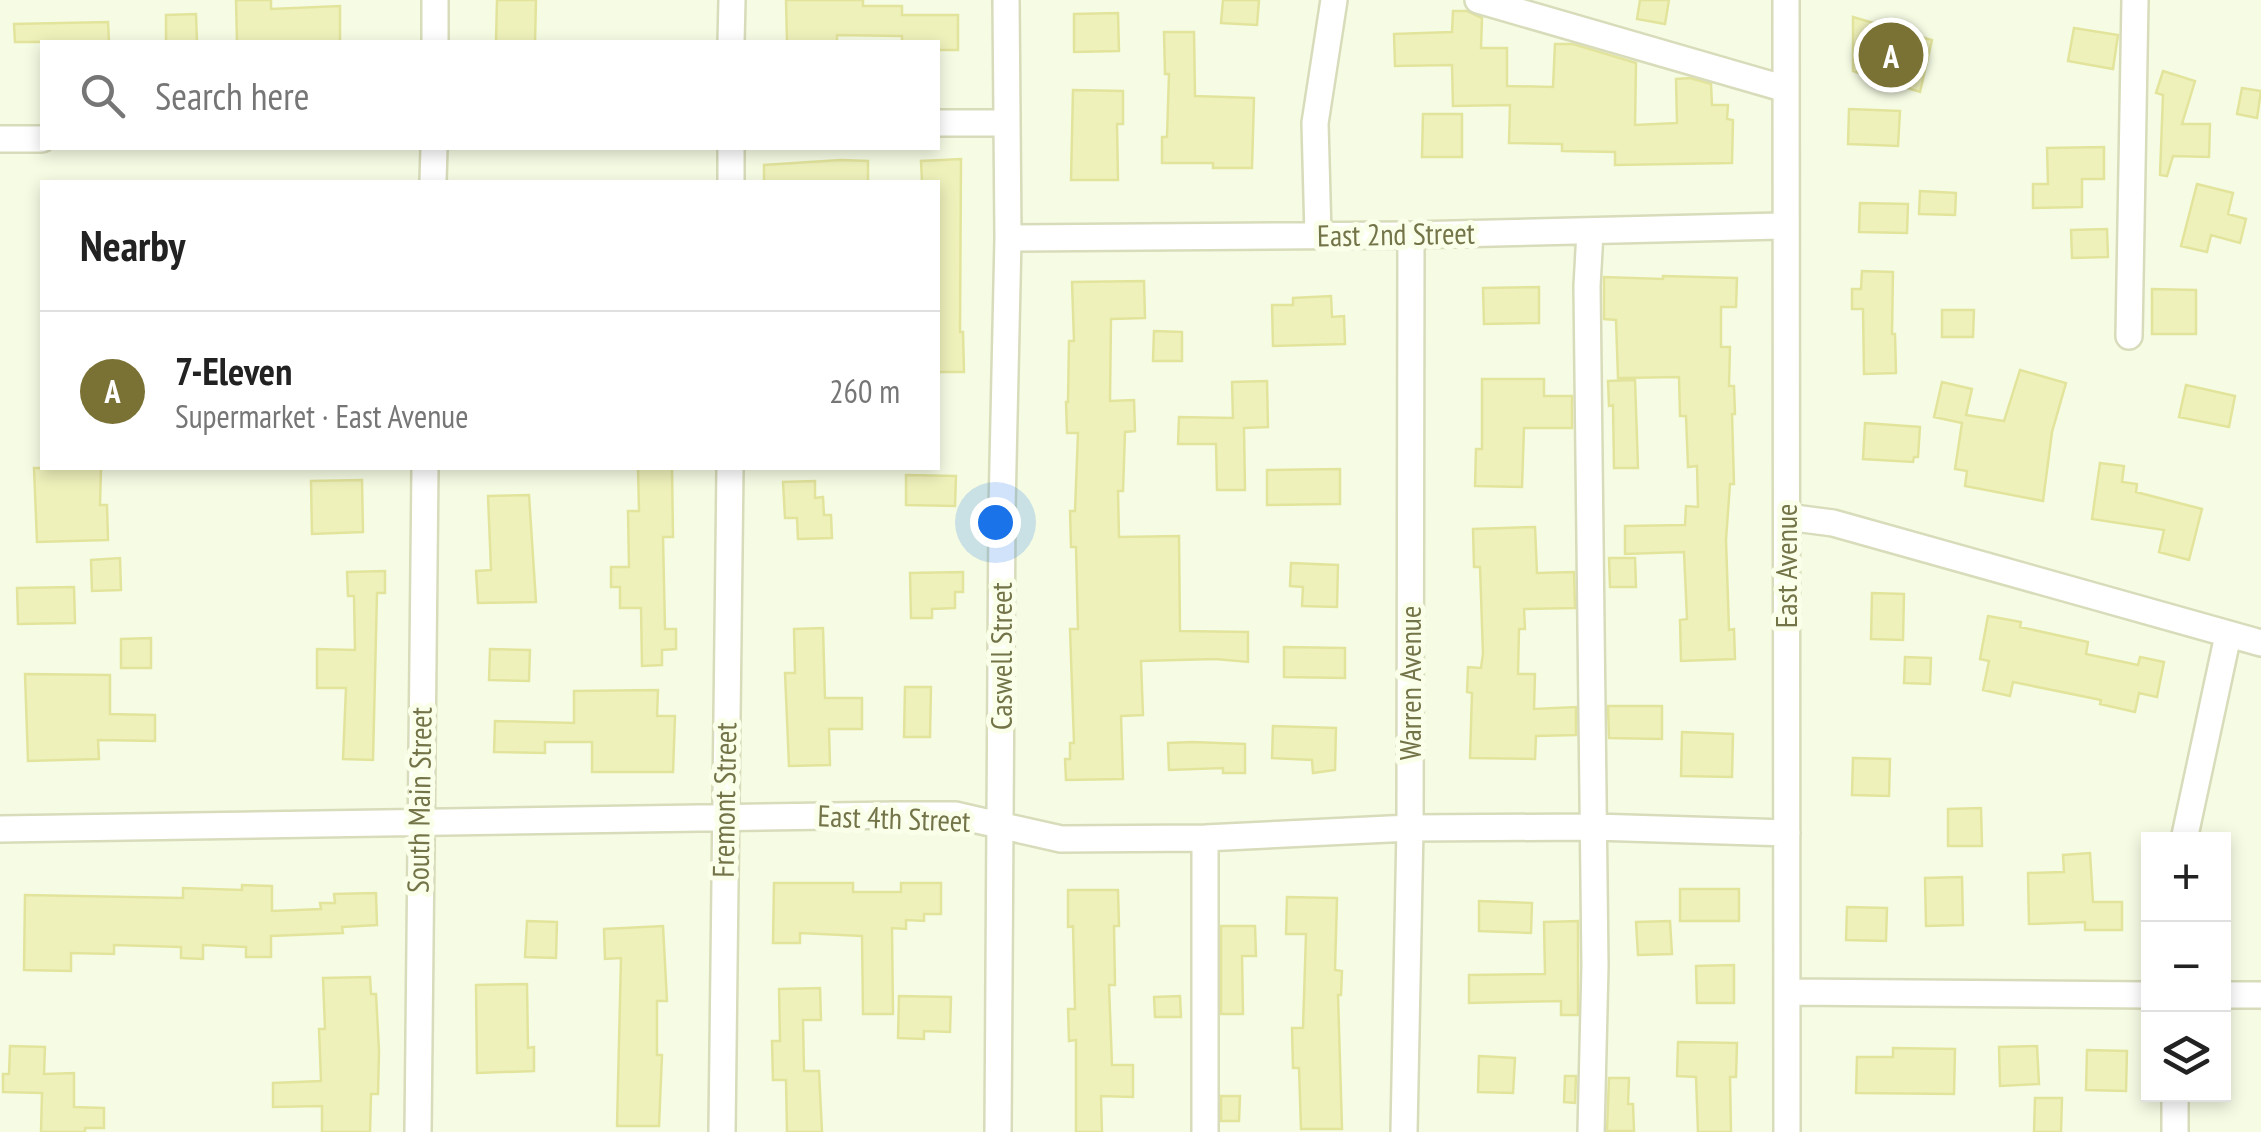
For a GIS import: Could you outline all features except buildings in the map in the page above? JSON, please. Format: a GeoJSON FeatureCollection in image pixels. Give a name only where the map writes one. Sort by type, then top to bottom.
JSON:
{"type":"FeatureCollection","features":[{"type":"Feature","properties":{"kind":"street"},"geometry":{"type":"LineString","coordinates":[[434,40],[435,0]]}},
{"type":"Feature","properties":{"kind":"street"},"geometry":{"type":"LineString","coordinates":[[732,0],[732,40]]}},
{"type":"Feature","properties":{"kind":"street","name":"Caswell Street"},"geometry":{"type":"LineString","coordinates":[[998,1132],[1008,238],[1006,0]]}},
{"type":"Feature","properties":{"kind":"street"},"geometry":{"type":"LineString","coordinates":[[1318,235],[1315,122],[1334,0]]}},
{"type":"Feature","properties":{"kind":"street"},"geometry":{"type":"LineString","coordinates":[[1478,0],[1557,10],[1786,89]]}},
{"type":"Feature","properties":{"kind":"street","name":"East Avenue"},"geometry":{"type":"LineString","coordinates":[[1786,0],[1786,1132]]}},
{"type":"Feature","properties":{"kind":"street"},"geometry":{"type":"LineString","coordinates":[[2129,336],[2135,0]]}},
{"type":"Feature","properties":{"kind":"street"},"geometry":{"type":"LineString","coordinates":[[940,123],[1006,122]]}},
{"type":"Feature","properties":{"kind":"street"},"geometry":{"type":"LineString","coordinates":[[0,139],[40,139]]}},
{"type":"Feature","properties":{"kind":"street"},"geometry":{"type":"LineString","coordinates":[[432,180],[434,150]]}},
{"type":"Feature","properties":{"kind":"street"},"geometry":{"type":"LineString","coordinates":[[731,150],[731,180]]}},
{"type":"Feature","properties":{"kind":"street","name":"East 2nd Street"},"geometry":{"type":"LineString","coordinates":[[1008,238],[1411,235],[1785,226]]}},
{"type":"Feature","properties":{"kind":"street"},"geometry":{"type":"LineString","coordinates":[[1590,232],[1587,286],[1594,827],[1591,1132]]}},
{"type":"Feature","properties":{"kind":"street","name":"Warren Avenue"},"geometry":{"type":"LineString","coordinates":[[1404,1132],[1410,828],[1411,235]]}},
{"type":"Feature","properties":{"kind":"street","name":"South Main Street"},"geometry":{"type":"LineString","coordinates":[[418,1132],[425,470]]}},
{"type":"Feature","properties":{"kind":"street","name":"Fremont Street"},"geometry":{"type":"LineString","coordinates":[[722,1132],[730,470]]}},
{"type":"Feature","properties":{"kind":"street"},"geometry":{"type":"LineString","coordinates":[[1787,517],[1833,523],[2261,643]]}},
{"type":"Feature","properties":{"kind":"street"},"geometry":{"type":"LineString","coordinates":[[2186,832],[2228,634]]}},
{"type":"Feature","properties":{"kind":"street","name":"East 4th Street"},"geometry":{"type":"LineString","coordinates":[[0,829],[955,816],[1061,839],[1205,838],[1410,828],[1594,827],[1787,834]]}},
{"type":"Feature","properties":{"kind":"street"},"geometry":{"type":"LineString","coordinates":[[1205,838],[1205,1132]]}},
{"type":"Feature","properties":{"kind":"street"},"geometry":{"type":"LineString","coordinates":[[1788,992],[2141,995]]}},
{"type":"Feature","properties":{"kind":"street"},"geometry":{"type":"LineString","coordinates":[[2231,995],[2261,995]]}},
{"type":"Feature","properties":{"kind":"street"},"geometry":{"type":"LineString","coordinates":[[2175,1102],[2175,1132]]}},
{"type":"Feature","properties":{"kind":"place","name":"7-Eleven"},"geometry":{"type":"Point","coordinates":[1891,55]}}]}
